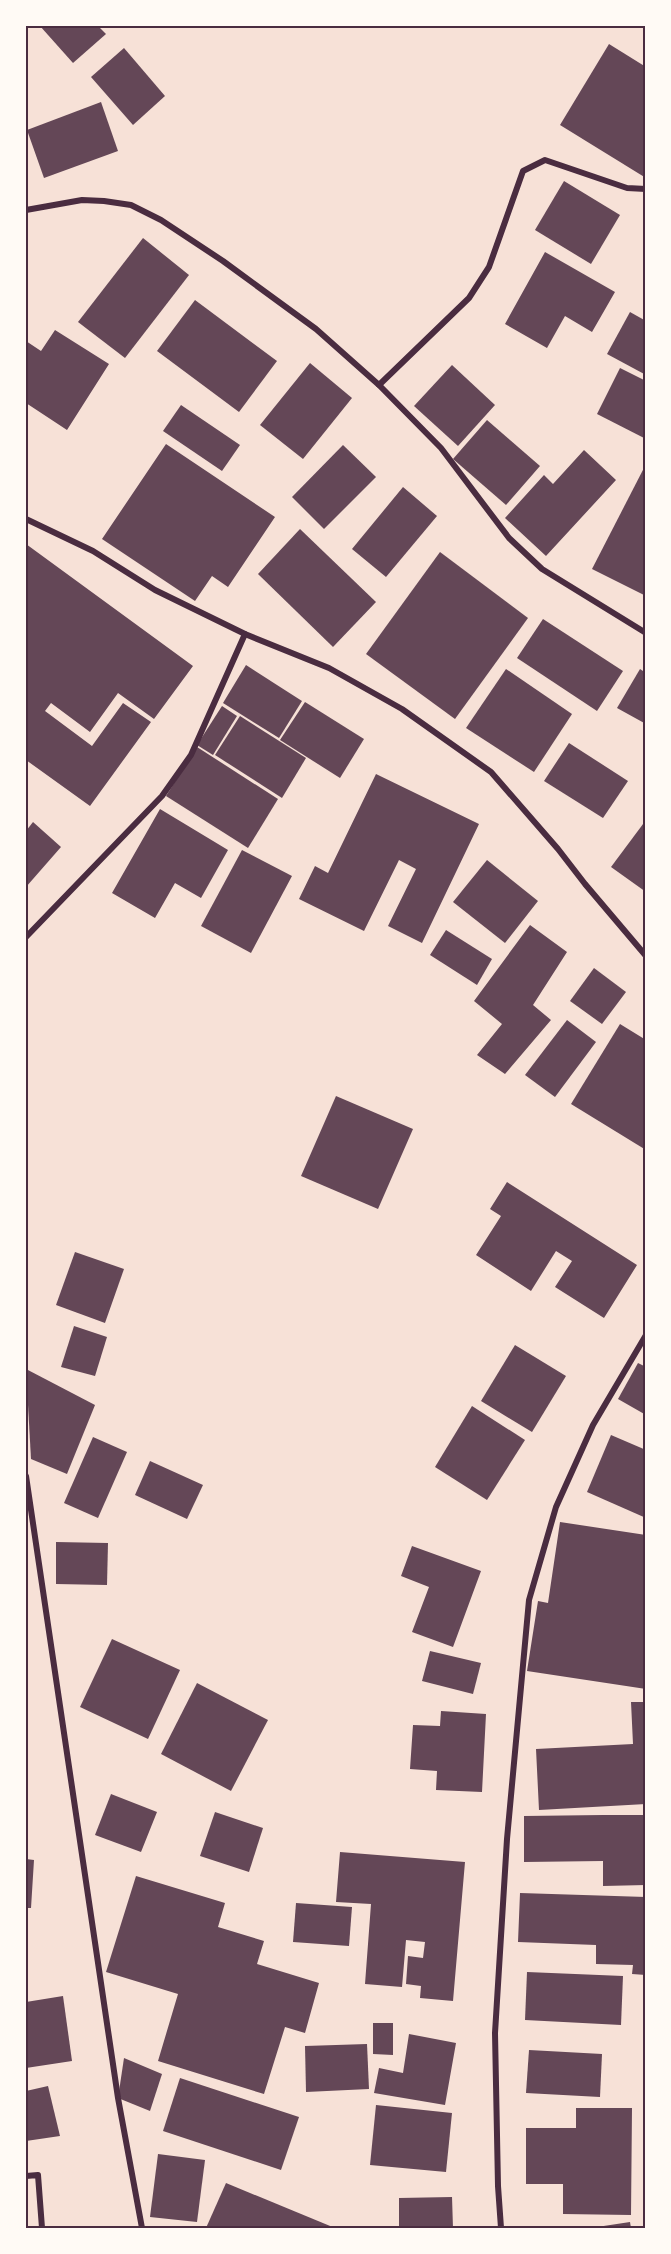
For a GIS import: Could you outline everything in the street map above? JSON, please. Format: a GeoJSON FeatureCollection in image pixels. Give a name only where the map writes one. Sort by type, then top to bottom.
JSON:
{"type":"FeatureCollection","features":[{"type":"Feature","properties":{"kind":"street"},"geometry":{"type":"LineString","coordinates":[[380,385],[469,298],[489,267],[523,171],[545,160],[627,188],[645,189]]}},
{"type":"Feature","properties":{"kind":"street"},"geometry":{"type":"LineString","coordinates":[[26,210],[82,200],[131,206],[146,212],[223,261],[316,329],[380,385],[441,448],[509,538],[542,569],[645,633]]}},
{"type":"Feature","properties":{"kind":"street"},"geometry":{"type":"LineString","coordinates":[[26,519],[41,524],[93,552],[155,590],[245,634],[329,668],[402,709],[491,772],[552,841],[645,956]]}},
{"type":"Feature","properties":{"kind":"street"},"geometry":{"type":"LineString","coordinates":[[26,937],[162,796],[191,755],[245,634]]}},
{"type":"Feature","properties":{"kind":"street"},"geometry":{"type":"LineString","coordinates":[[501,2229],[495,2033],[507,1839],[529,1600],[556,1507],[593,1425],[645,1335]]}},
{"type":"Feature","properties":{"kind":"street"},"geometry":{"type":"LineString","coordinates":[[26,1476],[117,2087],[142,2229]]}},
{"type":"Feature","properties":{"kind":"street"},"geometry":{"type":"LineString","coordinates":[[26,2176],[38,2175],[42,2229]]}},
{"type":"Feature","properties":{"kind":"building"},"geometry":{"type":"Polygon","coordinates":[[[40,26],[98,26],[106,34],[73,63],[40,26]]]}},
{"type":"Feature","properties":{"kind":"building"},"geometry":{"type":"Polygon","coordinates":[[[609,44],[646,67],[646,178],[560,125],[609,44]]]}},
{"type":"Feature","properties":{"kind":"building"},"geometry":{"type":"Polygon","coordinates":[[[124,48],[165,96],[133,125],[91,77],[124,48]]]}},
{"type":"Feature","properties":{"kind":"building"},"geometry":{"type":"Polygon","coordinates":[[[101,102],[118,151],[44,178],[27,130],[101,102]]]}},
{"type":"Feature","properties":{"kind":"building"},"geometry":{"type":"Polygon","coordinates":[[[564,181],[620,215],[591,264],[535,230],[564,181]]]}},
{"type":"Feature","properties":{"kind":"building"},"geometry":{"type":"Polygon","coordinates":[[[143,238],[189,275],[125,358],[78,322],[143,238]]]}},
{"type":"Feature","properties":{"kind":"building"},"geometry":{"type":"Polygon","coordinates":[[[545,252],[615,292],[592,332],[565,316],[547,348],[505,324],[545,252]]]}},
{"type":"Feature","properties":{"kind":"building"},"geometry":{"type":"Polygon","coordinates":[[[195,300],[277,361],[239,412],[157,351],[195,300]]]}},
{"type":"Feature","properties":{"kind":"building"},"geometry":{"type":"Polygon","coordinates":[[[630,312],[646,321],[646,375],[607,354],[630,312]]]}},
{"type":"Feature","properties":{"kind":"building"},"geometry":{"type":"Polygon","coordinates":[[[55,330],[109,364],[67,430],[26,403],[26,341],[41,351],[55,330]]]}},
{"type":"Feature","properties":{"kind":"building"},"geometry":{"type":"Polygon","coordinates":[[[310,363],[352,398],[303,459],[260,425],[310,363]]]}},
{"type":"Feature","properties":{"kind":"building"},"geometry":{"type":"Polygon","coordinates":[[[452,365],[495,405],[458,446],[414,406],[452,365]]]}},
{"type":"Feature","properties":{"kind":"building"},"geometry":{"type":"Polygon","coordinates":[[[620,368],[646,381],[646,439],[597,414],[620,368]]]}},
{"type":"Feature","properties":{"kind":"building"},"geometry":{"type":"Polygon","coordinates":[[[181,405],[240,445],[222,471],[163,431],[181,405]]]}},
{"type":"Feature","properties":{"kind":"building"},"geometry":{"type":"Polygon","coordinates":[[[487,420],[540,466],[506,505],[453,459],[487,420]]]}},
{"type":"Feature","properties":{"kind":"building"},"geometry":{"type":"Polygon","coordinates":[[[166,444],[275,517],[228,587],[212,576],[195,601],[102,539],[166,444]]]}},
{"type":"Feature","properties":{"kind":"building"},"geometry":{"type":"Polygon","coordinates":[[[343,445],[376,477],[324,529],[292,497],[343,445]]]}},
{"type":"Feature","properties":{"kind":"building"},"geometry":{"type":"Polygon","coordinates":[[[584,450],[616,480],[546,556],[505,518],[544,475],[553,484],[584,450]]]}},
{"type":"Feature","properties":{"kind":"building"},"geometry":{"type":"Polygon","coordinates":[[[646,464],[646,596],[592,569],[646,464]]]}},
{"type":"Feature","properties":{"kind":"building"},"geometry":{"type":"Polygon","coordinates":[[[403,487],[437,516],[386,577],[352,549],[403,487]]]}},
{"type":"Feature","properties":{"kind":"building"},"geometry":{"type":"Polygon","coordinates":[[[300,529],[376,602],[333,647],[258,574],[300,529]]]}},
{"type":"Feature","properties":{"kind":"building"},"geometry":{"type":"Polygon","coordinates":[[[26,544],[193,666],[154,719],[118,693],[90,732],[51,703],[45,711],[92,746],[123,703],[151,722],[90,806],[26,760],[26,544]]]}},
{"type":"Feature","properties":{"kind":"building"},"geometry":{"type":"Polygon","coordinates":[[[440,552],[528,618],[455,719],[366,654],[440,552]]]}},
{"type":"Feature","properties":{"kind":"building"},"geometry":{"type":"Polygon","coordinates":[[[543,619],[623,671],[597,711],[517,658],[543,619]]]}},
{"type":"Feature","properties":{"kind":"building"},"geometry":{"type":"Polygon","coordinates":[[[246,665],[302,701],[279,738],[223,703],[246,665]]]}},
{"type":"Feature","properties":{"kind":"building"},"geometry":{"type":"Polygon","coordinates":[[[506,669],[572,714],[534,772],[466,728],[506,669]]]}},
{"type":"Feature","properties":{"kind":"building"},"geometry":{"type":"Polygon","coordinates":[[[640,669],[646,673],[646,724],[617,708],[640,669]]]}},
{"type":"Feature","properties":{"kind":"building"},"geometry":{"type":"Polygon","coordinates":[[[305,702],[364,739],[340,778],[280,740],[305,702]]]}},
{"type":"Feature","properties":{"kind":"building"},"geometry":{"type":"Polygon","coordinates":[[[222,706],[237,716],[213,755],[197,745],[222,706]]]}},
{"type":"Feature","properties":{"kind":"building"},"geometry":{"type":"Polygon","coordinates":[[[240,716],[306,758],[282,798],[215,755],[240,716]]]}},
{"type":"Feature","properties":{"kind":"building"},"geometry":{"type":"Polygon","coordinates":[[[569,743],[628,781],[603,818],[544,781],[569,743]]]}},
{"type":"Feature","properties":{"kind":"building"},"geometry":{"type":"Polygon","coordinates":[[[197,747],[278,799],[248,848],[166,796],[197,747]]]}},
{"type":"Feature","properties":{"kind":"building"},"geometry":{"type":"Polygon","coordinates":[[[376,774],[479,824],[422,943],[388,926],[416,869],[399,860],[364,931],[299,899],[315,866],[328,873],[376,774]]]}},
{"type":"Feature","properties":{"kind":"building"},"geometry":{"type":"Polygon","coordinates":[[[160,809],[228,850],[201,898],[175,883],[155,918],[112,893],[160,809]]]}},
{"type":"Feature","properties":{"kind":"building"},"geometry":{"type":"Polygon","coordinates":[[[646,820],[646,892],[611,867],[646,820]]]}},
{"type":"Feature","properties":{"kind":"building"},"geometry":{"type":"Polygon","coordinates":[[[33,822],[61,847],[26,887],[26,831],[33,822]]]}},
{"type":"Feature","properties":{"kind":"building"},"geometry":{"type":"Polygon","coordinates":[[[242,850],[292,876],[251,953],[201,926],[242,850]]]}},
{"type":"Feature","properties":{"kind":"building"},"geometry":{"type":"Polygon","coordinates":[[[487,860],[538,901],[505,943],[453,902],[487,860]]]}},
{"type":"Feature","properties":{"kind":"building"},"geometry":{"type":"Polygon","coordinates":[[[530,925],[567,952],[533,1005],[551,1020],[505,1074],[477,1055],[502,1024],[474,1001],[530,925]]]}},
{"type":"Feature","properties":{"kind":"building"},"geometry":{"type":"Polygon","coordinates":[[[446,930],[492,959],[477,985],[430,955],[446,930]]]}},
{"type":"Feature","properties":{"kind":"building"},"geometry":{"type":"Polygon","coordinates":[[[594,968],[626,992],[602,1024],[570,1001],[594,968]]]}},
{"type":"Feature","properties":{"kind":"building"},"geometry":{"type":"Polygon","coordinates":[[[567,1020],[596,1042],[555,1097],[525,1075],[567,1020]]]}},
{"type":"Feature","properties":{"kind":"building"},"geometry":{"type":"Polygon","coordinates":[[[620,1024],[646,1040],[646,1150],[571,1104],[620,1024]]]}},
{"type":"Feature","properties":{"kind":"building"},"geometry":{"type":"Polygon","coordinates":[[[336,1096],[413,1129],[378,1209],[301,1176],[336,1096]]]}},
{"type":"Feature","properties":{"kind":"building"},"geometry":{"type":"Polygon","coordinates":[[[507,1182],[637,1265],[604,1318],[555,1287],[572,1261],[556,1251],[531,1291],[476,1255],[501,1216],[490,1209],[507,1182]]]}},
{"type":"Feature","properties":{"kind":"building"},"geometry":{"type":"Polygon","coordinates":[[[75,1252],[124,1269],[105,1323],[56,1305],[75,1252]]]}},
{"type":"Feature","properties":{"kind":"building"},"geometry":{"type":"Polygon","coordinates":[[[74,1326],[107,1337],[95,1376],[61,1367],[74,1326]]]}},
{"type":"Feature","properties":{"kind":"building"},"geometry":{"type":"Polygon","coordinates":[[[515,1345],[566,1376],[532,1432],[481,1401],[515,1345]]]}},
{"type":"Feature","properties":{"kind":"building"},"geometry":{"type":"Polygon","coordinates":[[[638,1363],[646,1367],[646,1415],[618,1399],[638,1363]]]}},
{"type":"Feature","properties":{"kind":"building"},"geometry":{"type":"Polygon","coordinates":[[[26,1369],[95,1405],[67,1474],[31,1459],[26,1369]]]}},
{"type":"Feature","properties":{"kind":"building"},"geometry":{"type":"Polygon","coordinates":[[[472,1406],[525,1440],[487,1500],[435,1467],[472,1406]]]}},
{"type":"Feature","properties":{"kind":"building"},"geometry":{"type":"Polygon","coordinates":[[[611,1435],[646,1450],[646,1518],[587,1492],[611,1435]]]}},
{"type":"Feature","properties":{"kind":"building"},"geometry":{"type":"Polygon","coordinates":[[[93,1437],[127,1452],[98,1518],[64,1503],[93,1437]]]}},
{"type":"Feature","properties":{"kind":"building"},"geometry":{"type":"Polygon","coordinates":[[[150,1461],[203,1485],[187,1519],[135,1495],[150,1461]]]}},
{"type":"Feature","properties":{"kind":"building"},"geometry":{"type":"Polygon","coordinates":[[[560,1522],[646,1535],[646,1689],[527,1671],[538,1601],[548,1603],[560,1522]]]}},
{"type":"Feature","properties":{"kind":"building"},"geometry":{"type":"Polygon","coordinates":[[[56,1542],[108,1543],[107,1585],[56,1584],[56,1542]]]}},
{"type":"Feature","properties":{"kind":"building"},"geometry":{"type":"Polygon","coordinates":[[[412,1546],[481,1571],[453,1647],[412,1632],[429,1587],[401,1576],[412,1546]]]}},
{"type":"Feature","properties":{"kind":"building"},"geometry":{"type":"Polygon","coordinates":[[[112,1639],[180,1670],[148,1739],[80,1707],[112,1639]]]}},
{"type":"Feature","properties":{"kind":"building"},"geometry":{"type":"Polygon","coordinates":[[[430,1651],[481,1663],[473,1694],[422,1681],[430,1651]]]}},
{"type":"Feature","properties":{"kind":"building"},"geometry":{"type":"Polygon","coordinates":[[[197,1683],[268,1720],[231,1791],[161,1754],[197,1683]]]}},
{"type":"Feature","properties":{"kind":"building"},"geometry":{"type":"Polygon","coordinates":[[[631,1702],[646,1702],[646,1804],[539,1810],[536,1749],[633,1744],[631,1702]]]}},
{"type":"Feature","properties":{"kind":"building"},"geometry":{"type":"Polygon","coordinates":[[[441,1711],[486,1714],[482,1792],[436,1790],[437,1771],[410,1769],[413,1725],[440,1726],[441,1711]]]}},
{"type":"Feature","properties":{"kind":"building"},"geometry":{"type":"Polygon","coordinates":[[[111,1794],[157,1812],[141,1852],[95,1835],[111,1794]]]}},
{"type":"Feature","properties":{"kind":"building"},"geometry":{"type":"Polygon","coordinates":[[[215,1812],[263,1828],[249,1872],[200,1856],[215,1812]]]}},
{"type":"Feature","properties":{"kind":"building"},"geometry":{"type":"Polygon","coordinates":[[[646,1815],[646,1885],[603,1886],[603,1861],[524,1862],[524,1816],[646,1815]]]}},
{"type":"Feature","properties":{"kind":"building"},"geometry":{"type":"Polygon","coordinates":[[[340,1852],[465,1862],[453,2001],[420,1998],[421,1986],[406,1984],[408,1956],[423,1958],[425,1942],[406,1940],[402,1987],[365,1984],[371,1904],[336,1902],[340,1852]]]}},
{"type":"Feature","properties":{"kind":"building"},"geometry":{"type":"Polygon","coordinates":[[[26,1859],[34,1860],[31,1908],[26,1908],[26,1859]]]}},
{"type":"Feature","properties":{"kind":"building"},"geometry":{"type":"Polygon","coordinates":[[[136,1876],[225,1903],[218,1927],[264,1941],[257,1964],[319,1983],[305,2033],[285,2027],[264,2094],[158,2061],[178,1994],[106,1972],[136,1876]]]}},
{"type":"Feature","properties":{"kind":"building"},"geometry":{"type":"Polygon","coordinates":[[[520,1893],[646,1897],[646,1975],[632,1974],[633,1965],[596,1964],[596,1945],[518,1942],[520,1893]]]}},
{"type":"Feature","properties":{"kind":"building"},"geometry":{"type":"Polygon","coordinates":[[[296,1903],[352,1907],[349,1946],[293,1942],[296,1903]]]}},
{"type":"Feature","properties":{"kind":"building"},"geometry":{"type":"Polygon","coordinates":[[[527,1972],[623,1976],[621,2025],[525,2020],[527,1972]]]}},
{"type":"Feature","properties":{"kind":"building"},"geometry":{"type":"Polygon","coordinates":[[[63,1996],[72,2061],[26,2068],[26,2002],[63,1996]]]}},
{"type":"Feature","properties":{"kind":"building"},"geometry":{"type":"Polygon","coordinates":[[[373,2023],[393,2023],[393,2055],[373,2054],[373,2023]]]}},
{"type":"Feature","properties":{"kind":"building"},"geometry":{"type":"Polygon","coordinates":[[[409,2034],[456,2043],[445,2105],[374,2093],[379,2068],[403,2073],[409,2034]]]}},
{"type":"Feature","properties":{"kind":"building"},"geometry":{"type":"Polygon","coordinates":[[[367,2044],[369,2089],[306,2092],[305,2046],[367,2044]]]}},
{"type":"Feature","properties":{"kind":"building"},"geometry":{"type":"Polygon","coordinates":[[[529,2050],[602,2054],[600,2097],[526,2093],[529,2050]]]}},
{"type":"Feature","properties":{"kind":"building"},"geometry":{"type":"Polygon","coordinates":[[[124,2058],[162,2074],[150,2111],[118,2098],[124,2058]]]}},
{"type":"Feature","properties":{"kind":"building"},"geometry":{"type":"Polygon","coordinates":[[[180,2078],[299,2117],[281,2170],[163,2131],[180,2078]]]}},
{"type":"Feature","properties":{"kind":"building"},"geometry":{"type":"Polygon","coordinates":[[[48,2086],[60,2136],[26,2141],[26,2091],[48,2086]]]}},
{"type":"Feature","properties":{"kind":"building"},"geometry":{"type":"Polygon","coordinates":[[[376,2105],[452,2113],[446,2172],[370,2165],[376,2105]]]}},
{"type":"Feature","properties":{"kind":"building"},"geometry":{"type":"Polygon","coordinates":[[[576,2108],[632,2108],[631,2215],[563,2214],[563,2184],[526,2184],[526,2128],[576,2128],[576,2108]]]}},
{"type":"Feature","properties":{"kind":"building"},"geometry":{"type":"Polygon","coordinates":[[[158,2154],[205,2160],[197,2222],[150,2217],[158,2154]]]}},
{"type":"Feature","properties":{"kind":"building"},"geometry":{"type":"Polygon","coordinates":[[[226,2183],[289,2209],[335,2228],[206,2228],[226,2183]]]}},
{"type":"Feature","properties":{"kind":"building"},"geometry":{"type":"Polygon","coordinates":[[[452,2197],[453,2228],[399,2228],[399,2198],[452,2197]]]}},
{"type":"Feature","properties":{"kind":"building"},"geometry":{"type":"Polygon","coordinates":[[[630,2222],[631,2228],[597,2228],[597,2227],[630,2222]]]}}]}
